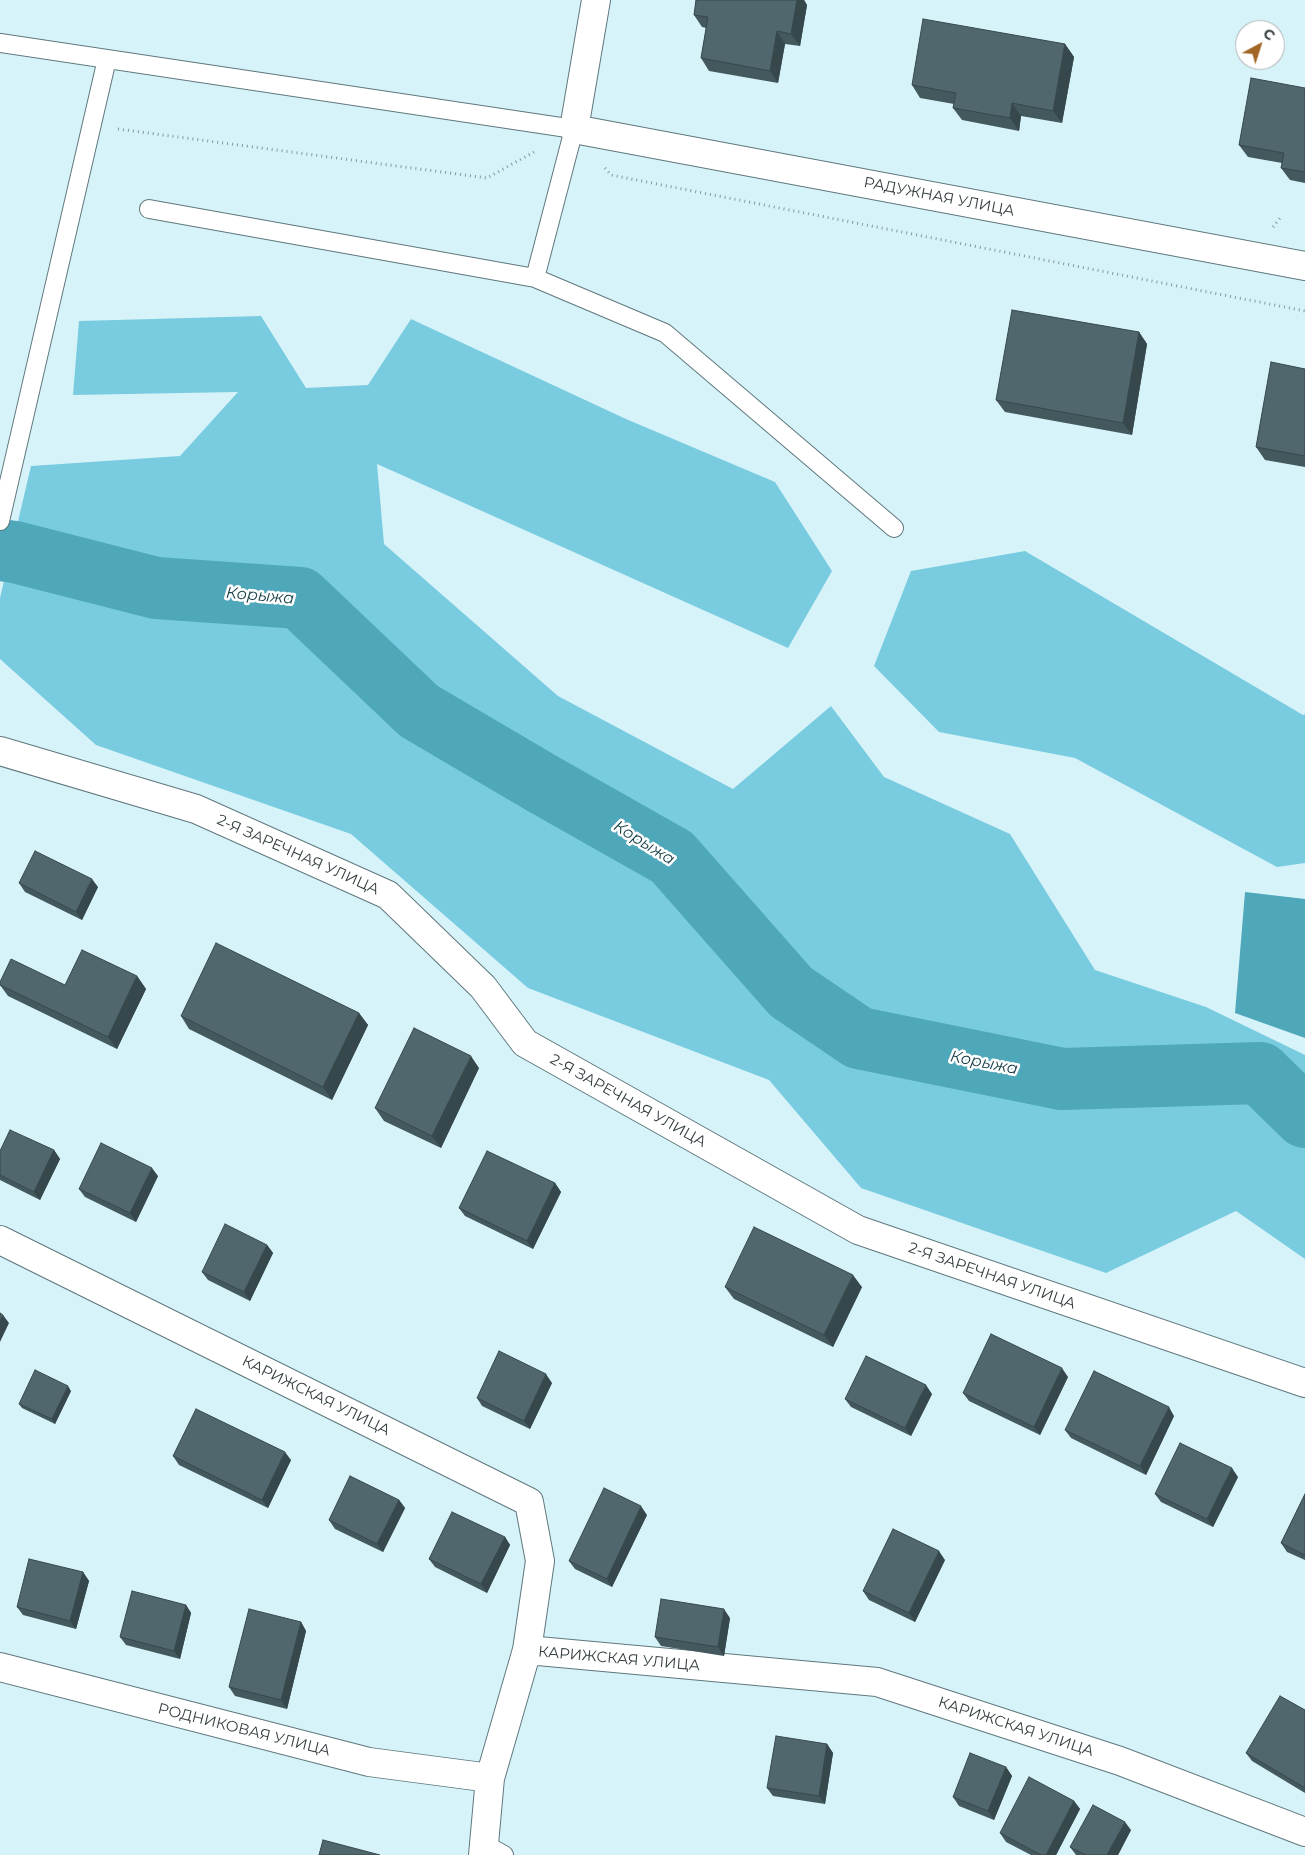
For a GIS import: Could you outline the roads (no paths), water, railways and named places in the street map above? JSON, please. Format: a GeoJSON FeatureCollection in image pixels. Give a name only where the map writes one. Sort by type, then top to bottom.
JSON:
{"type":"FeatureCollection","features":[{"type":"Feature","properties":{"kind":"street"},"geometry":{"type":"LineString","coordinates":[[574,128],[596,0]]}},
{"type":"Feature","properties":{"kind":"street","name":"РАДУЖНАЯ УЛИЦА"},"geometry":{"type":"LineString","coordinates":[[574,128],[1305,266]]}},
{"type":"Feature","properties":{"kind":"street","name":"2-Я ЗАРЕЧНАЯ УЛИЦА"},"geometry":{"type":"LineString","coordinates":[[0,752],[196,808],[388,895],[483,987],[525,1044],[858,1230],[1305,1383]]}},
{"type":"Feature","properties":{"kind":"street","name":"КАРИЖСКАЯ УЛИЦА"},"geometry":{"type":"LineString","coordinates":[[0,1240],[529,1502],[540,1561],[527,1650],[877,1682],[1120,1761],[1305,1832]]}},
{"type":"Feature","properties":{"kind":"street"},"geometry":{"type":"LineString","coordinates":[[491,1851],[490,1778],[527,1650]]}},
{"type":"Feature","properties":{"kind":"street","name":"РОДНИКОВАЯ УЛИЦА"},"geometry":{"type":"LineString","coordinates":[[0,1667],[369,1762],[490,1778]]}},
{"type":"Feature","properties":{"kind":"lane"},"geometry":{"type":"LineString","coordinates":[[0,43],[574,128],[535,278]]}},
{"type":"Feature","properties":{"kind":"lane"},"geometry":{"type":"LineString","coordinates":[[0,521],[107,59]]}},
{"type":"Feature","properties":{"kind":"lane"},"geometry":{"type":"LineString","coordinates":[[149,209],[535,278],[665,333],[894,528]]}},
{"type":"Feature","properties":{"kind":"waterway","name":"Корыжа"},"geometry":{"type":"LineString","coordinates":[[0,550],[15,552],[156,588],[300,598],[419,711],[672,857],[791,992],[859,1038],[1062,1079],[1260,1073],[1305,1117]]}}]}
